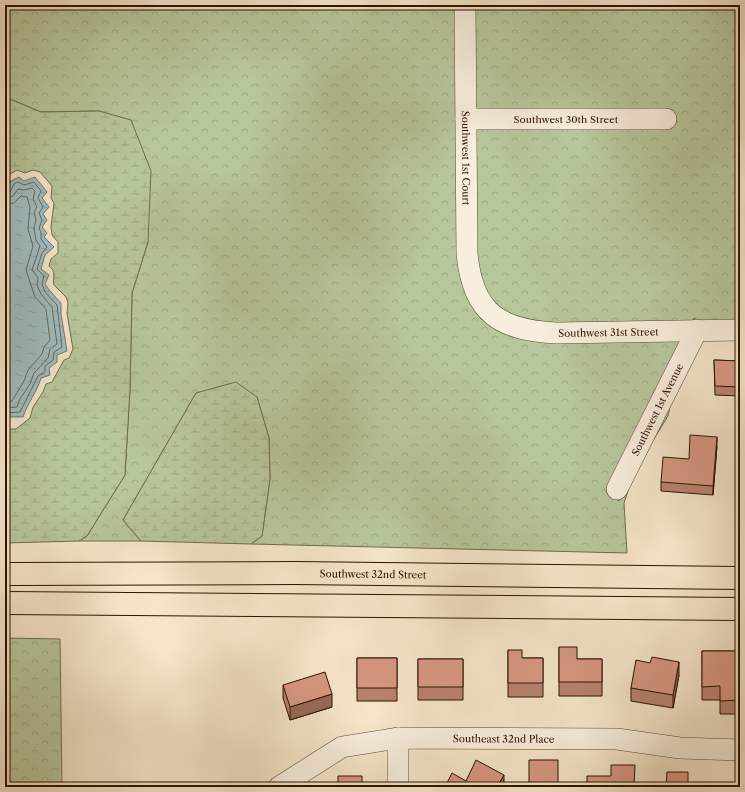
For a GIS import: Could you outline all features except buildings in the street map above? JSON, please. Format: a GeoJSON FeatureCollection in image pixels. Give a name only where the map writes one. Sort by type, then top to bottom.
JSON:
{"type":"FeatureCollection","features":[{"type":"Feature","properties":{"kind":"main road","name":"Southwest 32nd Street"},"geometry":{"type":"LineString","coordinates":[[5,574],[295,573],[740,578]]}},
{"type":"Feature","properties":{"kind":"main road"},"geometry":{"type":"LineString","coordinates":[[5,603],[740,609]]}},
{"type":"Feature","properties":{"kind":"street","name":"Southwest 1st Court"},"geometry":{"type":"LineString","coordinates":[[465,5],[469,269],[476,294],[484,308]]}},
{"type":"Feature","properties":{"kind":"street","name":"Southwest 30th Street"},"geometry":{"type":"LineString","coordinates":[[466,119],[666,119]]}},
{"type":"Feature","properties":{"kind":"street","name":"Southwest 31st Street"},"geometry":{"type":"LineString","coordinates":[[484,308],[514,327],[534,332],[557,333],[740,330]]}},
{"type":"Feature","properties":{"kind":"street","name":"Southwest 1st Avenue"},"geometry":{"type":"LineString","coordinates":[[616,489],[697,330]]}},
{"type":"Feature","properties":{"kind":"street","name":"Southeast 32nd Place"},"geometry":{"type":"LineString","coordinates":[[279,787],[342,747],[398,738],[617,739],[680,748],[740,750]]}},
{"type":"Feature","properties":{"kind":"street"},"geometry":{"type":"LineString","coordinates":[[398,738],[398,787]]}},
{"type":"Feature","properties":{"kind":"green space"},"geometry":{"type":"Polygon","coordinates":[[[5,5],[457,5],[474,310],[482,320],[484,318],[683,340],[606,492],[619,501],[672,396],[668,416],[635,470],[624,503],[627,553],[251,544],[262,536],[270,479],[269,438],[257,397],[196,393],[123,520],[141,541],[79,541],[87,536],[125,475],[130,389],[132,293],[148,242],[99,111],[41,112],[5,97],[5,5]]]}},
{"type":"Feature","properties":{"kind":"green space"},"geometry":{"type":"Polygon","coordinates":[[[473,5],[740,5],[740,321],[699,321],[694,318],[693,321],[535,323],[504,312],[483,290],[475,254],[473,5]]]}},
{"type":"Feature","properties":{"kind":"green space"},"geometry":{"type":"Polygon","coordinates":[[[5,97],[41,112],[99,111],[131,120],[151,171],[148,242],[132,293],[130,389],[125,475],[87,536],[79,541],[5,543],[5,429],[16,429],[30,418],[33,407],[43,392],[46,384],[52,382],[64,360],[69,358],[73,349],[67,313],[68,303],[66,297],[54,285],[54,273],[49,266],[51,259],[58,253],[58,242],[52,235],[51,227],[54,203],[51,198],[52,186],[40,172],[33,170],[25,173],[17,170],[5,177],[5,97]]]}},
{"type":"Feature","properties":{"kind":"green space"},"geometry":{"type":"Polygon","coordinates":[[[236,382],[257,397],[269,438],[270,479],[262,536],[251,544],[141,541],[123,520],[196,393],[236,382]]]}},
{"type":"Feature","properties":{"kind":"green space"},"geometry":{"type":"Polygon","coordinates":[[[5,638],[60,639],[62,787],[5,787],[5,638]]]}},
{"type":"Feature","properties":{"kind":"water"},"geometry":{"type":"Polygon","coordinates":[[[19,177],[24,181],[35,177],[47,192],[42,198],[49,207],[43,214],[47,220],[42,227],[47,233],[44,237],[54,247],[45,255],[41,269],[49,275],[45,284],[61,303],[61,314],[67,351],[57,355],[57,362],[49,368],[50,375],[41,378],[23,417],[5,417],[5,190],[11,181],[19,177]]]}}]}
